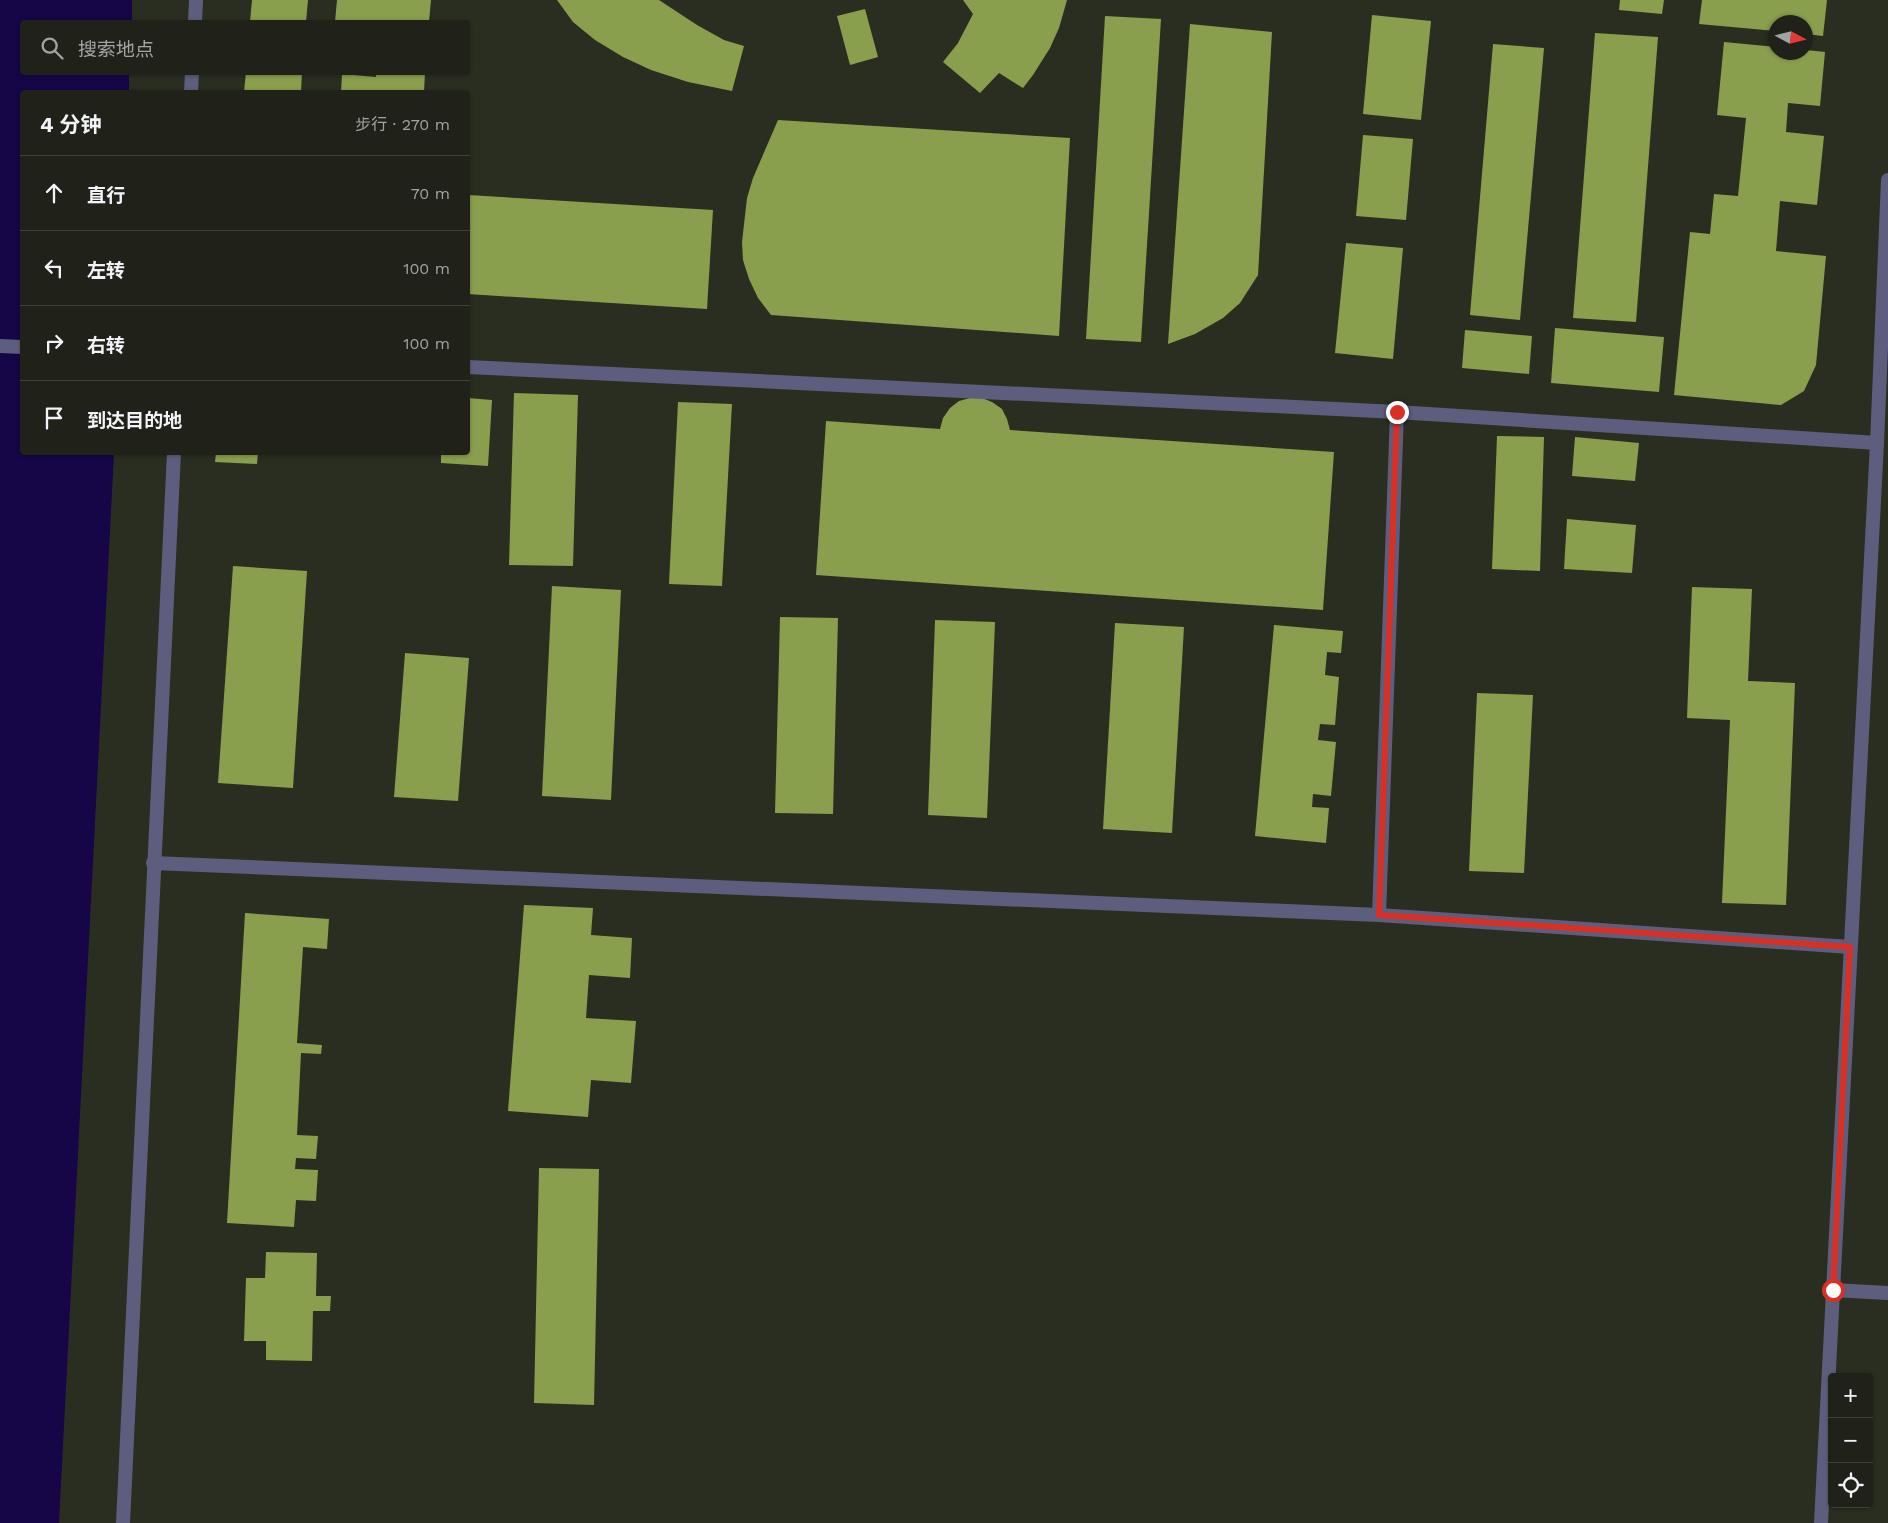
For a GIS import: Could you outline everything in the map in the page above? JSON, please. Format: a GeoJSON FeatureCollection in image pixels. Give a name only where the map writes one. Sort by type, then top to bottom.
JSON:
{"type":"FeatureCollection","features":[{"type":"Feature","properties":{"kind":"street"},"geometry":{"type":"LineString","coordinates":[[195,20],[196,0]]}},
{"type":"Feature","properties":{"kind":"street"},"geometry":{"type":"LineString","coordinates":[[192,75],[192,90]]}},
{"type":"Feature","properties":{"kind":"street"},"geometry":{"type":"LineString","coordinates":[[1821,1523],[1877,443],[1888,180]]}},
{"type":"Feature","properties":{"kind":"street"},"geometry":{"type":"LineString","coordinates":[[0,346],[20,347]]}},
{"type":"Feature","properties":{"kind":"street"},"geometry":{"type":"LineString","coordinates":[[470,367],[1397,412],[1877,443]]}},
{"type":"Feature","properties":{"kind":"street"},"geometry":{"type":"LineString","coordinates":[[1379,915],[1397,412]]}},
{"type":"Feature","properties":{"kind":"street"},"geometry":{"type":"LineString","coordinates":[[123,1523],[174,455]]}},
{"type":"Feature","properties":{"kind":"street"},"geometry":{"type":"LineString","coordinates":[[153,864],[1379,915],[1850,947]]}},
{"type":"Feature","properties":{"kind":"street"},"geometry":{"type":"LineString","coordinates":[[1833,1290],[1888,1293]]}},
{"type":"Feature","properties":{"kind":"shaded area"},"geometry":{"type":"Polygon","coordinates":[[[0,0],[132,0],[132,20],[20,20],[20,75],[129,75],[129,90],[20,90],[20,455],[114,455],[59,1523],[0,1523],[0,0]]]}},
{"type":"Feature","properties":{"kind":"building"},"geometry":{"type":"Polygon","coordinates":[[[252,0],[308,0],[306,20],[250,20],[252,0]]]}},
{"type":"Feature","properties":{"kind":"building"},"geometry":{"type":"Polygon","coordinates":[[[337,0],[431,0],[429,20],[335,20],[337,0]]]}},
{"type":"Feature","properties":{"kind":"building"},"geometry":{"type":"Polygon","coordinates":[[[557,0],[659,0],[724,40],[744,46],[732,91],[688,82],[651,70],[623,57],[595,40],[573,22],[557,0]]]}},
{"type":"Feature","properties":{"kind":"building"},"geometry":{"type":"Polygon","coordinates":[[[963,0],[1067,0],[1059,28],[1050,48],[1023,88],[999,73],[980,93],[943,62],[958,43],[973,14],[963,0]]]}},
{"type":"Feature","properties":{"kind":"building"},"geometry":{"type":"Polygon","coordinates":[[[1620,0],[1664,0],[1662,14],[1619,10],[1620,0]]]}},
{"type":"Feature","properties":{"kind":"building"},"geometry":{"type":"Polygon","coordinates":[[[1702,0],[1827,0],[1823,36],[1813,35],[1813,15],[1768,15],[1768,30],[1699,24],[1702,0]]]}},
{"type":"Feature","properties":{"kind":"building"},"geometry":{"type":"Polygon","coordinates":[[[865,9],[878,57],[850,65],[837,16],[865,9]]]}},
{"type":"Feature","properties":{"kind":"building"},"geometry":{"type":"Polygon","coordinates":[[[1372,15],[1431,21],[1421,120],[1363,114],[1372,15]]]}},
{"type":"Feature","properties":{"kind":"building"},"geometry":{"type":"Polygon","coordinates":[[[1105,16],[1161,19],[1141,342],[1086,339],[1105,16]]]}},
{"type":"Feature","properties":{"kind":"building"},"geometry":{"type":"Polygon","coordinates":[[[1190,24],[1272,32],[1258,275],[1240,303],[1223,318],[1195,334],[1168,344],[1190,24]]]}},
{"type":"Feature","properties":{"kind":"building"},"geometry":{"type":"Polygon","coordinates":[[[1595,33],[1658,37],[1636,322],[1573,318],[1595,33]]]}},
{"type":"Feature","properties":{"kind":"building"},"geometry":{"type":"Polygon","coordinates":[[[1724,42],[1768,46],[1768,60],[1813,60],[1813,51],[1825,52],[1820,106],[1788,103],[1786,132],[1824,136],[1817,205],[1780,201],[1776,251],[1826,256],[1816,365],[1804,391],[1781,405],[1674,395],[1690,232],[1710,234],[1714,194],[1738,196],[1746,118],[1717,115],[1724,42]]]}},
{"type":"Feature","properties":{"kind":"building"},"geometry":{"type":"Polygon","coordinates":[[[1493,44],[1544,48],[1520,320],[1470,315],[1493,44]]]}},
{"type":"Feature","properties":{"kind":"building"},"geometry":{"type":"Polygon","coordinates":[[[246,75],[302,75],[301,90],[244,90],[246,75]]]}},
{"type":"Feature","properties":{"kind":"building"},"geometry":{"type":"Polygon","coordinates":[[[342,75],[376,77],[376,75],[425,75],[424,90],[341,90],[342,75]]]}},
{"type":"Feature","properties":{"kind":"building"},"geometry":{"type":"Polygon","coordinates":[[[778,120],[1070,138],[1059,336],[771,315],[758,298],[749,279],[743,260],[742,242],[747,198],[753,178],[778,120]]]}},
{"type":"Feature","properties":{"kind":"building"},"geometry":{"type":"Polygon","coordinates":[[[1363,135],[1413,139],[1406,220],[1356,216],[1363,135]]]}},
{"type":"Feature","properties":{"kind":"building"},"geometry":{"type":"Polygon","coordinates":[[[470,195],[713,210],[707,309],[470,294],[470,195]]]}},
{"type":"Feature","properties":{"kind":"building"},"geometry":{"type":"Polygon","coordinates":[[[1346,243],[1403,248],[1393,359],[1335,353],[1346,243]]]}},
{"type":"Feature","properties":{"kind":"building"},"geometry":{"type":"Polygon","coordinates":[[[1555,328],[1664,337],[1659,392],[1551,383],[1555,328]]]}},
{"type":"Feature","properties":{"kind":"building"},"geometry":{"type":"Polygon","coordinates":[[[1465,330],[1532,336],[1529,374],[1462,368],[1465,330]]]}},
{"type":"Feature","properties":{"kind":"building"},"geometry":{"type":"Polygon","coordinates":[[[514,393],[578,395],[573,566],[509,565],[514,393]]]}},
{"type":"Feature","properties":{"kind":"building"},"geometry":{"type":"Polygon","coordinates":[[[470,398],[492,400],[488,466],[441,463],[441,455],[470,455],[470,398]]]}},
{"type":"Feature","properties":{"kind":"building"},"geometry":{"type":"Polygon","coordinates":[[[970,398],[982,398],[1002,409],[1010,430],[1334,452],[1323,610],[816,575],[826,421],[940,429],[943,418],[950,408],[959,401],[970,398]]]}},
{"type":"Feature","properties":{"kind":"building"},"geometry":{"type":"Polygon","coordinates":[[[678,402],[732,404],[722,586],[669,584],[678,402]]]}},
{"type":"Feature","properties":{"kind":"building"},"geometry":{"type":"Polygon","coordinates":[[[1497,436],[1544,437],[1540,571],[1492,569],[1497,436]]]}},
{"type":"Feature","properties":{"kind":"building"},"geometry":{"type":"Polygon","coordinates":[[[1575,437],[1639,443],[1635,481],[1572,476],[1575,437]]]}},
{"type":"Feature","properties":{"kind":"building"},"geometry":{"type":"Polygon","coordinates":[[[216,455],[258,455],[257,464],[215,462],[216,455]]]}},
{"type":"Feature","properties":{"kind":"building"},"geometry":{"type":"Polygon","coordinates":[[[1567,519],[1636,525],[1632,573],[1564,569],[1567,519]]]}},
{"type":"Feature","properties":{"kind":"building"},"geometry":{"type":"Polygon","coordinates":[[[233,566],[307,571],[293,788],[218,783],[233,566]]]}},
{"type":"Feature","properties":{"kind":"building"},"geometry":{"type":"Polygon","coordinates":[[[552,586],[621,590],[611,800],[542,796],[552,586]]]}},
{"type":"Feature","properties":{"kind":"building"},"geometry":{"type":"Polygon","coordinates":[[[1692,587],[1752,589],[1748,681],[1795,683],[1786,905],[1722,903],[1730,720],[1687,718],[1692,587]]]}},
{"type":"Feature","properties":{"kind":"building"},"geometry":{"type":"Polygon","coordinates":[[[780,617],[838,618],[833,814],[775,813],[780,617]]]}},
{"type":"Feature","properties":{"kind":"building"},"geometry":{"type":"Polygon","coordinates":[[[935,620],[995,622],[987,818],[928,815],[935,620]]]}},
{"type":"Feature","properties":{"kind":"building"},"geometry":{"type":"Polygon","coordinates":[[[1115,623],[1184,627],[1172,833],[1103,829],[1115,623]]]}},
{"type":"Feature","properties":{"kind":"building"},"geometry":{"type":"Polygon","coordinates":[[[1274,625],[1343,631],[1341,653],[1327,652],[1325,675],[1339,677],[1335,725],[1320,724],[1318,740],[1336,742],[1331,796],[1313,794],[1312,807],[1329,808],[1326,843],[1255,836],[1274,625]]]}},
{"type":"Feature","properties":{"kind":"building"},"geometry":{"type":"Polygon","coordinates":[[[405,653],[469,658],[458,801],[394,797],[405,653]]]}},
{"type":"Feature","properties":{"kind":"building"},"geometry":{"type":"Polygon","coordinates":[[[1477,693],[1533,695],[1524,873],[1469,871],[1477,693]]]}},
{"type":"Feature","properties":{"kind":"building"},"geometry":{"type":"Polygon","coordinates":[[[524,905],[593,908],[591,935],[632,938],[630,978],[589,975],[586,1018],[636,1021],[631,1083],[591,1080],[588,1117],[508,1111],[524,905]]]}},
{"type":"Feature","properties":{"kind":"building"},"geometry":{"type":"Polygon","coordinates":[[[245,913],[329,919],[327,949],[303,947],[297,1043],[322,1045],[321,1054],[301,1053],[297,1135],[318,1136],[316,1159],[296,1158],[295,1169],[318,1170],[316,1201],[296,1200],[294,1227],[227,1223],[245,913]]]}},
{"type":"Feature","properties":{"kind":"building"},"geometry":{"type":"Polygon","coordinates":[[[539,1168],[599,1169],[594,1405],[534,1403],[539,1168]]]}},
{"type":"Feature","properties":{"kind":"building"},"geometry":{"type":"Polygon","coordinates":[[[266,1252],[317,1253],[316,1296],[331,1296],[330,1311],[313,1311],[312,1361],[266,1360],[266,1341],[244,1341],[246,1278],[265,1278],[266,1252]]]}},
{"type":"Feature","properties":{"kind":"route"},"geometry":{"type":"LineString","coordinates":[[1397,412],[1379,915],[1850,947],[1833,1290]]}}]}
